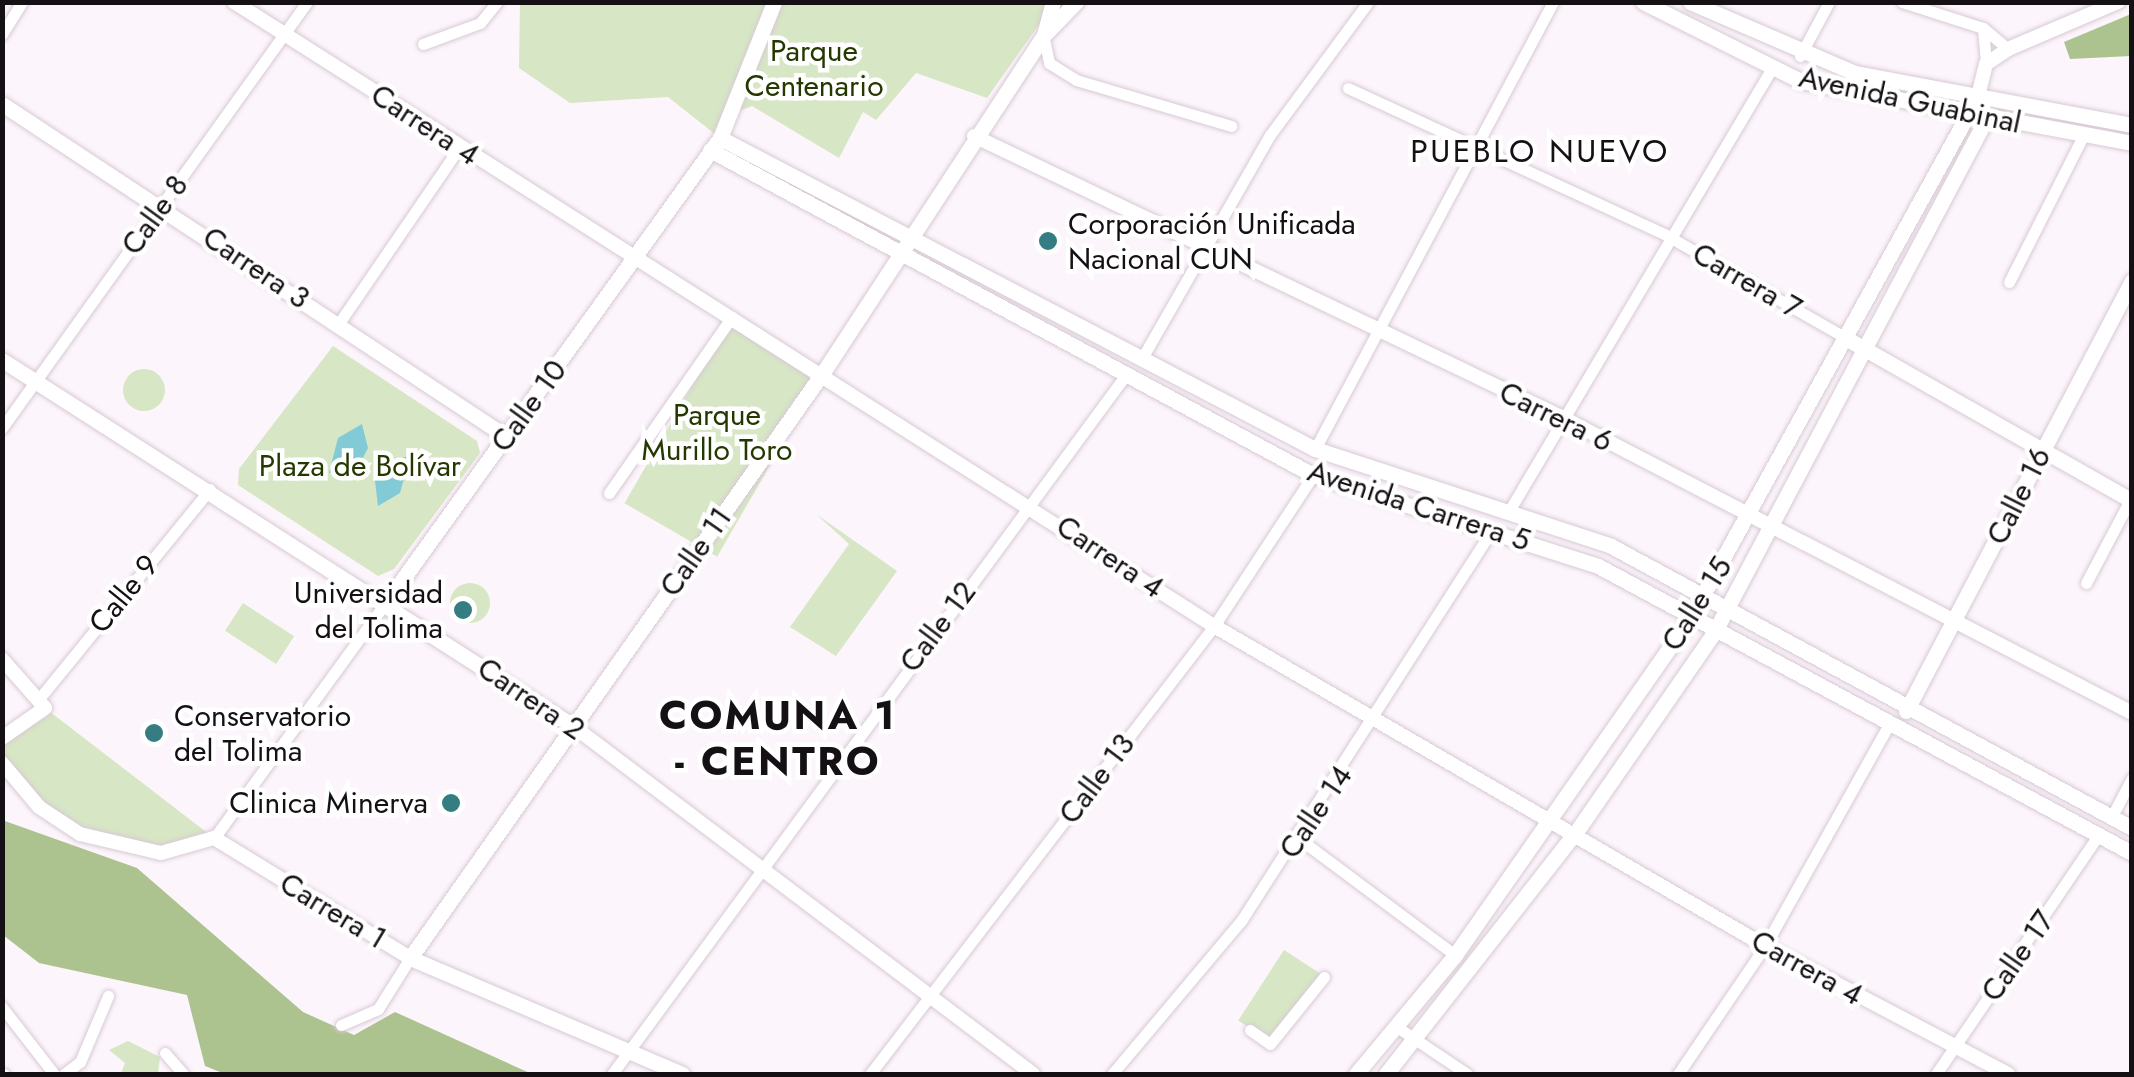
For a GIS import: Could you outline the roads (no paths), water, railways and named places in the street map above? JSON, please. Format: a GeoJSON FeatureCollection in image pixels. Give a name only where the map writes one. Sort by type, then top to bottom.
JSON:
{"type":"FeatureCollection","features":[{"type":"Feature","properties":{"kind":"main road","name":"Calle 10"},"geometry":{"type":"LineString","coordinates":[[388,600],[715,144],[740,99],[774,2]]}},
{"type":"Feature","properties":{"kind":"main road","name":"Avenida Guabinal"},"geometry":{"type":"LineString","coordinates":[[1643,2],[1772,68],[1963,116],[2132,143]]}},
{"type":"Feature","properties":{"kind":"main road","name":"Avenida Guabinal"},"geometry":{"type":"LineString","coordinates":[[1690,2],[1799,57],[2132,125]]}},
{"type":"Feature","properties":{"kind":"main road","name":"Calle 11"},"geometry":{"type":"LineString","coordinates":[[410,958],[824,371],[974,136],[1044,35],[1050,4]]}},
{"type":"Feature","properties":{"kind":"main road"},"geometry":{"type":"LineString","coordinates":[[1044,35],[1074,4]]}},
{"type":"Feature","properties":{"kind":"main road"},"geometry":{"type":"LineString","coordinates":[[1978,96],[1986,119]]}},
{"type":"Feature","properties":{"kind":"main road","name":"Calle 15"},"geometry":{"type":"LineString","coordinates":[[1356,1074],[1400,1029],[1455,955],[1704,596],[1849,340],[1963,116],[1978,96]]}},
{"type":"Feature","properties":{"kind":"main road","name":"Carrera 3"},"geometry":{"type":"LineString","coordinates":[[2,104],[507,437]]}},
{"type":"Feature","properties":{"kind":"main road","name":"Calle 15"},"geometry":{"type":"LineString","coordinates":[[1386,1074],[1576,832],[1715,631],[1870,352],[1986,119]]}},
{"type":"Feature","properties":{"kind":"main road","name":"Avenida Carrera 5"},"geometry":{"type":"LineString","coordinates":[[715,144],[1316,450],[1611,546],[1906,712],[2132,828]]}},
{"type":"Feature","properties":{"kind":"main road","name":"Avenida Carrera 5"},"geometry":{"type":"LineString","coordinates":[[715,144],[898,256],[1313,474],[1598,566],[2132,854]]}},
{"type":"Feature","properties":{"kind":"main road","name":"Calle 16"},"geometry":{"type":"LineString","coordinates":[[1906,712],[2043,449],[2125,304],[2132,281]]}},
{"type":"Feature","properties":{"kind":"main road","name":"Carrera 7"},"geometry":{"type":"LineString","coordinates":[[1849,340],[2131,501]]}},
{"type":"Feature","properties":{"kind":"main road","name":"Carrera 2"},"geometry":{"type":"LineString","coordinates":[[2,360],[388,600],[573,726]]}},
{"type":"Feature","properties":{"kind":"main road","name":"Carrera 1"},"geometry":{"type":"LineString","coordinates":[[410,958],[682,1074]]}},
{"type":"Feature","properties":{"kind":"street"},"geometry":{"type":"LineString","coordinates":[[2,34],[22,2]]}},
{"type":"Feature","properties":{"kind":"street","name":"Carrera 4"},"geometry":{"type":"LineString","coordinates":[[234,2],[636,259],[824,371],[1214,626],[1377,722],[1553,817],[1765,946],[1952,1048],[2008,1074]]}},
{"type":"Feature","properties":{"kind":"street","name":"Calle 8"},"geometry":{"type":"LineString","coordinates":[[2,428],[307,2]]}},
{"type":"Feature","properties":{"kind":"street"},"geometry":{"type":"LineString","coordinates":[[423,44],[480,23],[498,2]]}},
{"type":"Feature","properties":{"kind":"street"},"geometry":{"type":"LineString","coordinates":[[1141,360],[1270,135],[1368,2]]}},
{"type":"Feature","properties":{"kind":"street"},"geometry":{"type":"LineString","coordinates":[[1316,450],[1553,2]]}},
{"type":"Feature","properties":{"kind":"street"},"geometry":{"type":"LineString","coordinates":[[1799,57],[1830,2]]}},
{"type":"Feature","properties":{"kind":"street"},"geometry":{"type":"LineString","coordinates":[[1902,2],[1984,28],[2008,49]]}},
{"type":"Feature","properties":{"kind":"street"},"geometry":{"type":"LineString","coordinates":[[1986,64],[2008,49],[2118,2]]}},
{"type":"Feature","properties":{"kind":"street"},"geometry":{"type":"LineString","coordinates":[[1050,4],[1074,4]]}},
{"type":"Feature","properties":{"kind":"street","name":"Calle 15"},"geometry":{"type":"LineString","coordinates":[[1978,96],[1986,64],[1984,28]]}},
{"type":"Feature","properties":{"kind":"street"},"geometry":{"type":"LineString","coordinates":[[1044,35],[1049,63],[1076,80],[1231,126]]}},
{"type":"Feature","properties":{"kind":"street"},"geometry":{"type":"LineString","coordinates":[[1509,511],[1559,416],[1772,68]]}},
{"type":"Feature","properties":{"kind":"street","name":"Carrera 7"},"geometry":{"type":"LineString","coordinates":[[1348,88],[1666,236],[1849,340]]}},
{"type":"Feature","properties":{"kind":"street"},"geometry":{"type":"LineString","coordinates":[[2010,282],[2084,134]]}},
{"type":"Feature","properties":{"kind":"street","name":"Carrera 6"},"geometry":{"type":"LineString","coordinates":[[974,136],[1375,334],[1559,416],[2132,712]]}},
{"type":"Feature","properties":{"kind":"street"},"geometry":{"type":"LineString","coordinates":[[339,324],[459,148]]}},
{"type":"Feature","properties":{"kind":"street"},"geometry":{"type":"LineString","coordinates":[[609,493],[732,317]]}},
{"type":"Feature","properties":{"kind":"street","name":"Calle 12"},"geometry":{"type":"LineString","coordinates":[[612,1074],[758,869],[1125,376]]}},
{"type":"Feature","properties":{"kind":"street","name":"Calle 13"},"geometry":{"type":"LineString","coordinates":[[870,1074],[934,999],[1214,626],[1313,474]]}},
{"type":"Feature","properties":{"kind":"street","name":"Calle 9"},"geometry":{"type":"LineString","coordinates":[[2,738],[41,704],[210,488]]}},
{"type":"Feature","properties":{"kind":"street"},"geometry":{"type":"LineString","coordinates":[[2086,583],[2131,501]]}},
{"type":"Feature","properties":{"kind":"street","name":"Calle 14"},"geometry":{"type":"LineString","coordinates":[[1112,1074],[1298,838],[1377,722],[1492,530]]}},
{"type":"Feature","properties":{"kind":"street","name":"Calle 10"},"geometry":{"type":"LineString","coordinates":[[214,838],[388,600]]}},
{"type":"Feature","properties":{"kind":"street"},"geometry":{"type":"LineString","coordinates":[[2,659],[41,704]]}},
{"type":"Feature","properties":{"kind":"street"},"geometry":{"type":"LineString","coordinates":[[1678,1074],[1765,946],[1889,724]]}},
{"type":"Feature","properties":{"kind":"street","name":"Carrera 2"},"geometry":{"type":"LineString","coordinates":[[573,726],[1032,1074]]}},
{"type":"Feature","properties":{"kind":"street"},"geometry":{"type":"LineString","coordinates":[[2,764],[50,816],[100,843],[161,853],[214,838]]}},
{"type":"Feature","properties":{"kind":"street"},"geometry":{"type":"LineString","coordinates":[[2112,818],[2132,778]]}},
{"type":"Feature","properties":{"kind":"street","name":"Calle 17"},"geometry":{"type":"LineString","coordinates":[[1936,1074],[2098,836]]}},
{"type":"Feature","properties":{"kind":"street","name":"Carrera 1"},"geometry":{"type":"LineString","coordinates":[[214,838],[410,958]]}},
{"type":"Feature","properties":{"kind":"street"},"geometry":{"type":"LineString","coordinates":[[1298,838],[1455,955]]}},
{"type":"Feature","properties":{"kind":"street","name":"Calle 11"},"geometry":{"type":"LineString","coordinates":[[341,1026],[378,1009],[410,958]]}},
{"type":"Feature","properties":{"kind":"street"},"geometry":{"type":"LineString","coordinates":[[1250,1030],[1270,1044],[1324,977]]}},
{"type":"Feature","properties":{"kind":"street"},"geometry":{"type":"LineString","coordinates":[[2,1008],[55,1074],[80,1062],[108,996]]}},
{"type":"Feature","properties":{"kind":"street"},"geometry":{"type":"LineString","coordinates":[[1400,1029],[1467,1074]]}},
{"type":"Feature","properties":{"kind":"street"},"geometry":{"type":"LineString","coordinates":[[165,1053],[184,1074]]}},
{"type":"Feature","properties":{"kind":"water"},"geometry":{"type":"Polygon","coordinates":[[[362,424],[368,448],[357,469],[329,473],[338,438],[362,424]]]}},
{"type":"Feature","properties":{"kind":"water"},"geometry":{"type":"Polygon","coordinates":[[[410,456],[400,493],[378,506],[375,481],[390,460],[410,456]]]}},
{"type":"Feature","properties":{"kind":"place","name":"Corporación Unificada Nacional CUN"},"geometry":{"type":"Point","coordinates":[1048,241]}},
{"type":"Feature","properties":{"kind":"place","name":"Universidad del Tolima"},"geometry":{"type":"Point","coordinates":[463,610]}},
{"type":"Feature","properties":{"kind":"place","name":"Conservatorio del Tolima"},"geometry":{"type":"Point","coordinates":[154,733]}},
{"type":"Feature","properties":{"kind":"place","name":"Clinica Minerva"},"geometry":{"type":"Point","coordinates":[451,803]}},
{"type":"Feature","properties":{"kind":"district","name":"PUEBLO NUEVO"},"geometry":{"type":"Point","coordinates":[1540,151]}},
{"type":"Feature","properties":{"kind":"district","name":"COMUNA 1 - CENTRO"},"geometry":{"type":"Point","coordinates":[778,738]}},
{"type":"Feature","properties":{"kind":"park label","name":"Parque Centenario"},"geometry":{"type":"Point","coordinates":[814,68]}},
{"type":"Feature","properties":{"kind":"park label","name":"Parque Murillo Toro"},"geometry":{"type":"Point","coordinates":[717,432]}},
{"type":"Feature","properties":{"kind":"park label","name":"Plaza de Bolívar"},"geometry":{"type":"Point","coordinates":[360,466]}}]}
